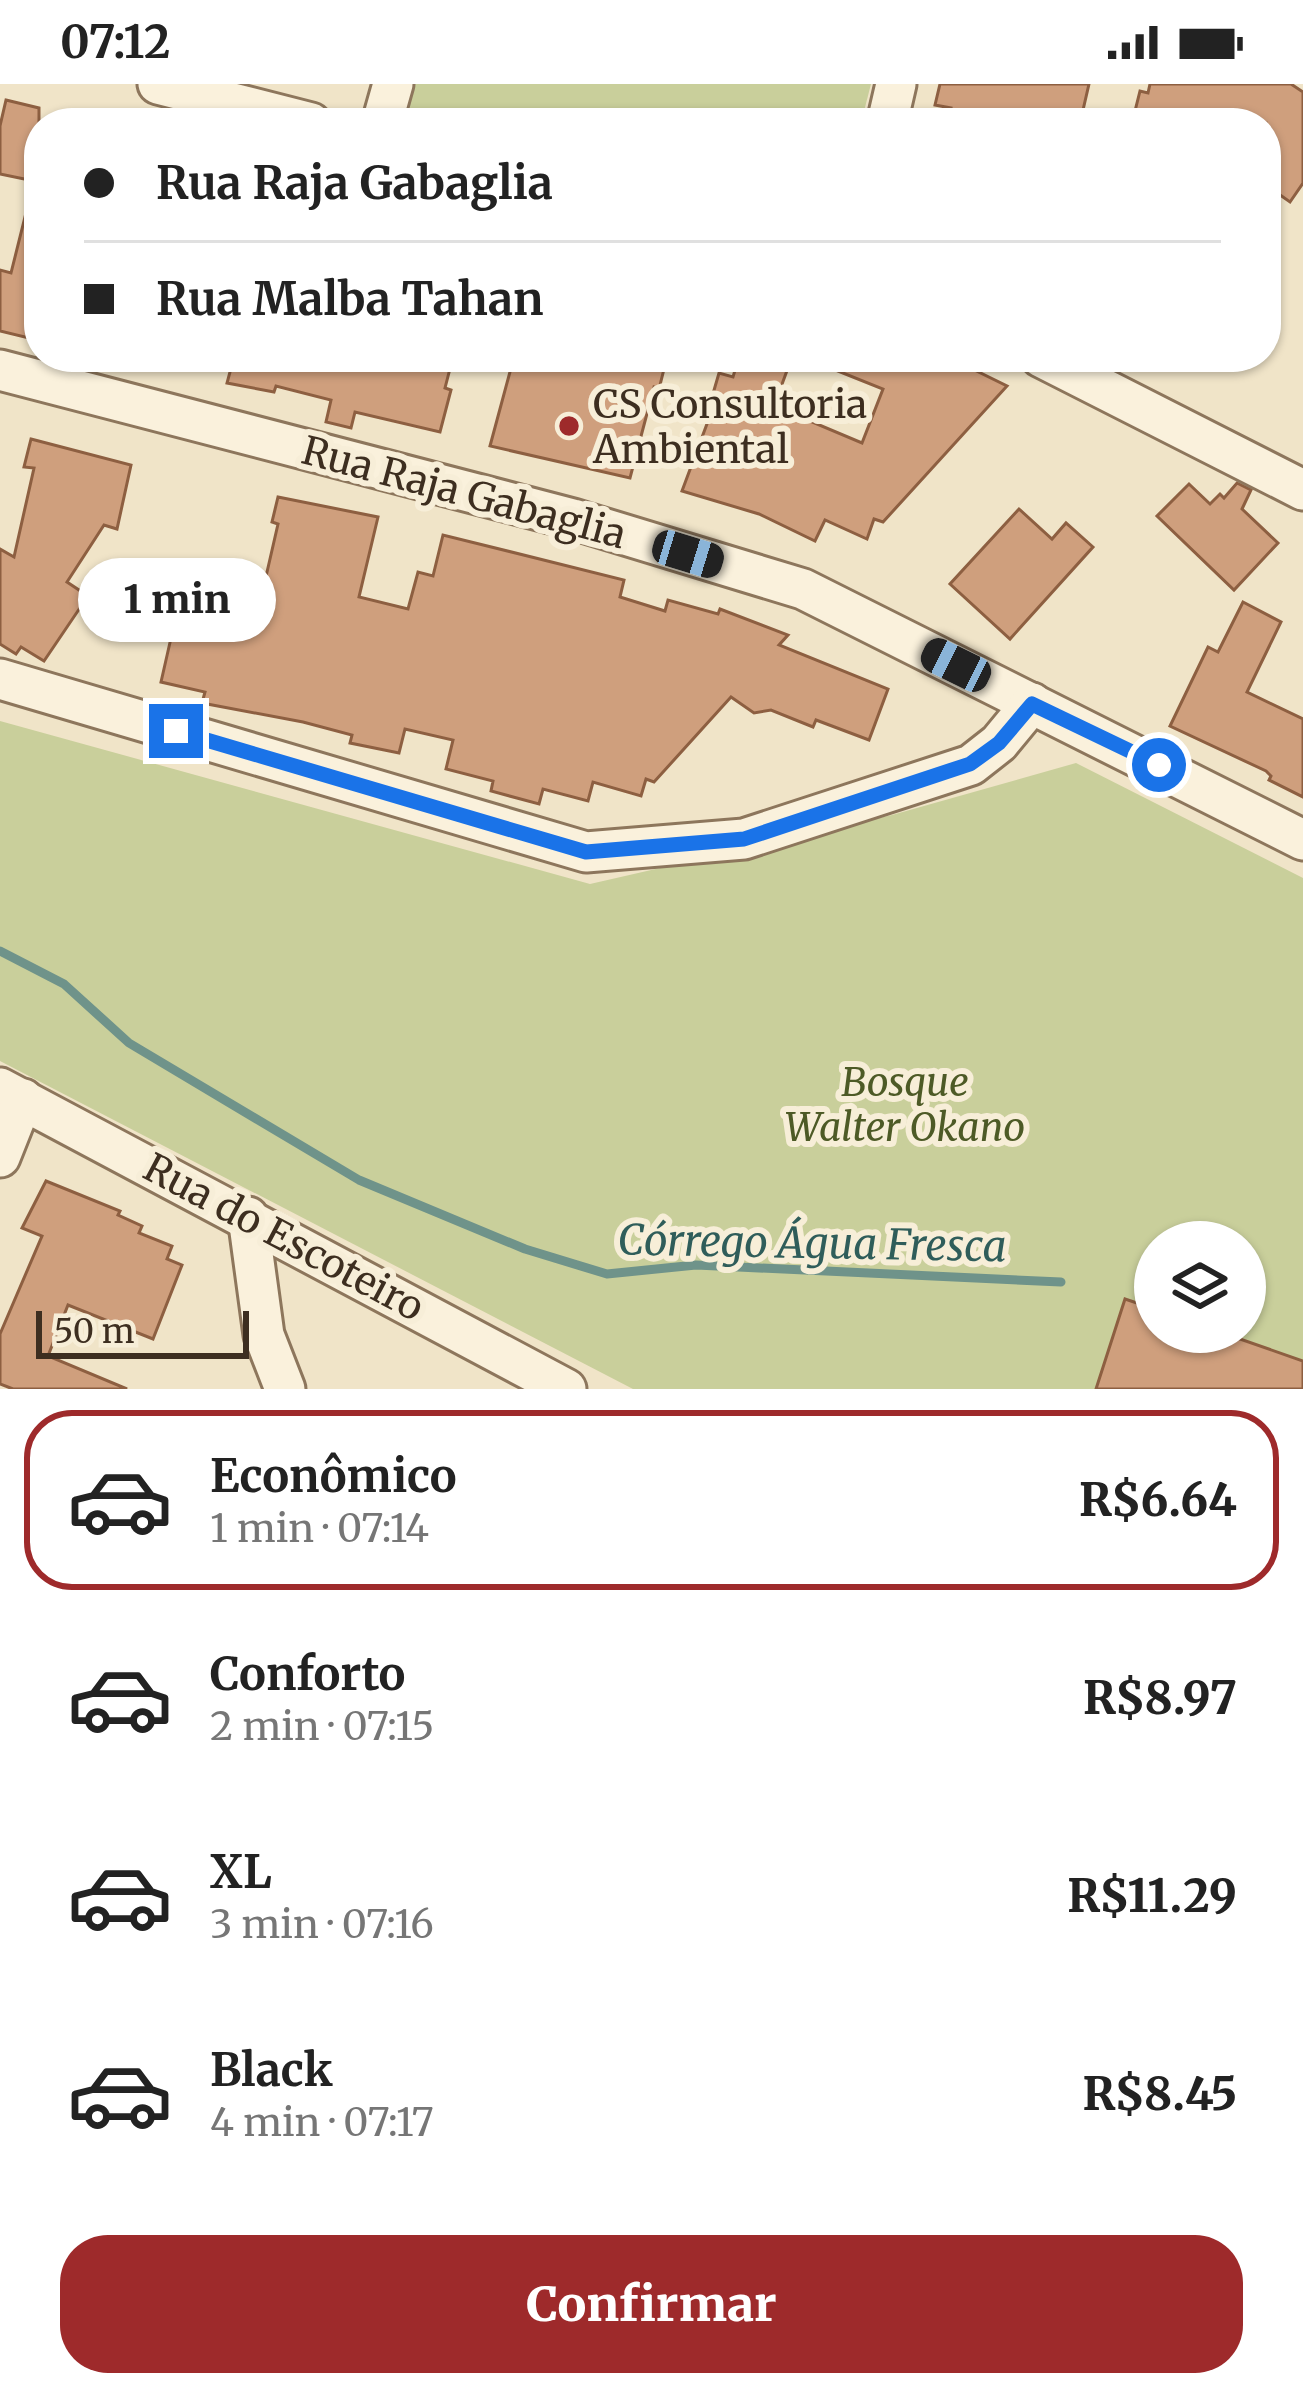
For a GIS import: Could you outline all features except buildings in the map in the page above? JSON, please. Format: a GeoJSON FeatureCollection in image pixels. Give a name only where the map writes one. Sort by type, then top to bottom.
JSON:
{"type":"FeatureCollection","features":[{"type":"Feature","properties":{"kind":"street"},"geometry":{"type":"LineString","coordinates":[[158,84],[252,108]]}},
{"type":"Feature","properties":{"kind":"street","name":"Rua Raja Gabaglia"},"geometry":{"type":"LineString","coordinates":[[0,370],[573,519],[803,589],[1303,840]]}},
{"type":"Feature","properties":{"kind":"street"},"geometry":{"type":"LineString","coordinates":[[1071,372],[1303,490]]}},
{"type":"Feature","properties":{"kind":"street"},"geometry":{"type":"LineString","coordinates":[[0,679],[586,852],[744,839],[970,764],[999,743],[1032,704]]}},
{"type":"Feature","properties":{"kind":"street"},"geometry":{"type":"LineString","coordinates":[[0,1157],[11,1094]]}},
{"type":"Feature","properties":{"kind":"street","name":"Rua do Escoteiro"},"geometry":{"type":"LineString","coordinates":[[11,1094],[566,1389]]}},
{"type":"Feature","properties":{"kind":"street"},"geometry":{"type":"LineString","coordinates":[[248,1217],[264,1335],[286,1389]]}},
{"type":"Feature","properties":{"kind":"green space"},"geometry":{"type":"Polygon","coordinates":[[[411,84],[871,84],[865,108],[405,108],[411,84]]]}},
{"type":"Feature","properties":{"kind":"green space","name":"Bosque Walter Okano"},"geometry":{"type":"Polygon","coordinates":[[[0,721],[590,884],[892,815],[1076,763],[1303,878],[1303,1389],[633,1389],[0,1061],[0,721]]]}},
{"type":"Feature","properties":{"kind":"waterway","name":"Córrego Água Fresca"},"geometry":{"type":"LineString","coordinates":[[0,951],[64,984],[129,1043],[359,1180],[525,1249],[607,1274],[696,1265],[1061,1282]]}},
{"type":"Feature","properties":{"kind":"place","name":"CS Consultoria Ambiental"},"geometry":{"type":"Point","coordinates":[569,426]}},
{"type":"Feature","properties":{"kind":"route"},"geometry":{"type":"LineString","coordinates":[[176,731],[586,852],[744,839],[970,764],[999,743],[1032,704],[1159,765]]}}]}
